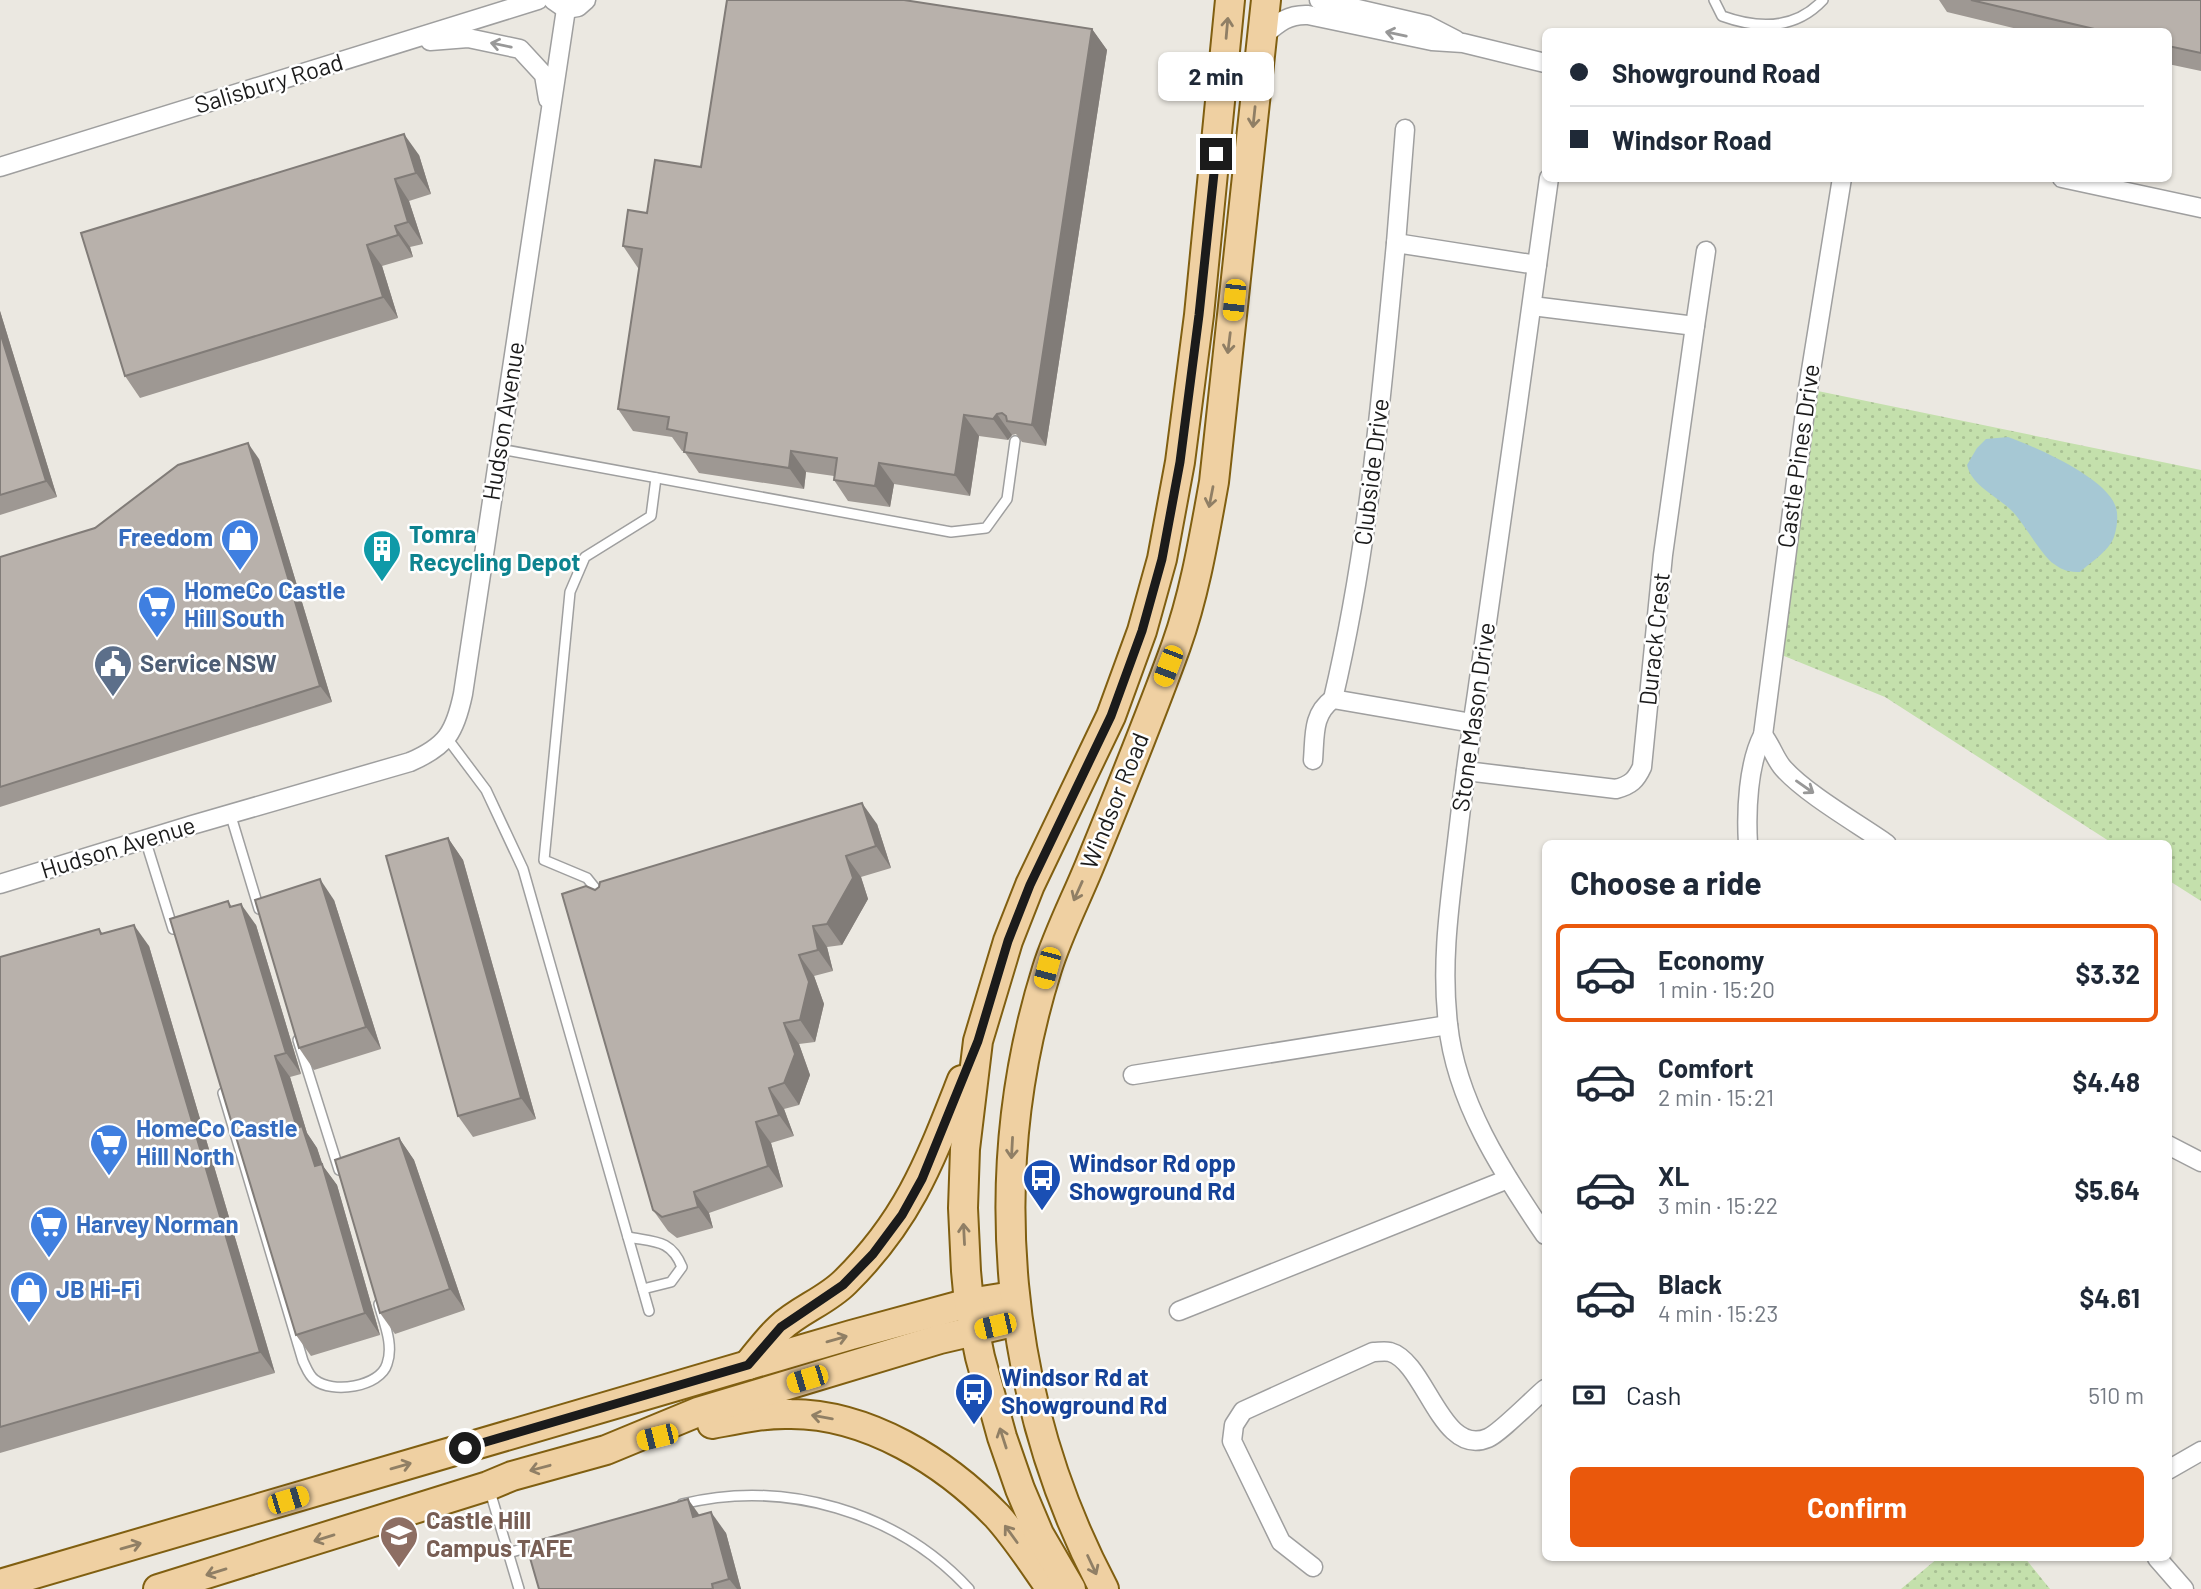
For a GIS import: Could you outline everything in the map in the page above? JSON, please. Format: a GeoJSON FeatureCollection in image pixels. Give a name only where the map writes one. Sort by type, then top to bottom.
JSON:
{"type":"FeatureCollection","features":[{"type":"Feature","properties":{"kind":"main road","name":"Windsor Road"},"geometry":{"type":"LineString","coordinates":[[1071,1589],[1039,1534],[1020,1489],[990,1398],[969,1303],[963,1208],[965,1149],[978,1041],[1004,953],[1030,885],[1111,716],[1142,631],[1162,559],[1180,462],[1199,315],[1230,0]]}},
{"type":"Feature","properties":{"kind":"main road","name":"Windsor Road"},"geometry":{"type":"LineString","coordinates":[[1104,1589],[1056,1478],[1042,1432],[1015,1308],[1010,1217],[1013,1129],[1030,1030],[1047,968],[1177,643],[1199,559],[1214,482],[1266,0]]}},
{"type":"Feature","properties":{"kind":"main road"},"geometry":{"type":"LineString","coordinates":[[748,1365],[781,1327],[843,1285],[873,1254],[902,1215],[922,1179],[978,1041]]}},
{"type":"Feature","properties":{"kind":"main road"},"geometry":{"type":"LineString","coordinates":[[0,1584],[969,1303],[1015,1308]]}},
{"type":"Feature","properties":{"kind":"main road"},"geometry":{"type":"LineString","coordinates":[[606,1450],[698,1412],[974,1331],[1015,1308]]}},
{"type":"Feature","properties":{"kind":"main road"},"geometry":{"type":"LineString","coordinates":[[158,1589],[488,1486],[512,1476],[606,1450],[709,1425],[771,1415],[814,1415],[860,1426],[917,1452],[963,1486],[999,1518],[1051,1589]]}},
{"type":"Feature","properties":{"kind":"street","name":"Salisbury Road"},"geometry":{"type":"LineString","coordinates":[[0,167],[538,0]]}},
{"type":"Feature","properties":{"kind":"street"},"geometry":{"type":"LineString","coordinates":[[559,4],[578,7],[586,0]]}},
{"type":"Feature","properties":{"kind":"street"},"geometry":{"type":"LineString","coordinates":[[1318,0],[1427,25],[1463,43]]}},
{"type":"Feature","properties":{"kind":"street","name":"Hudson Avenue"},"geometry":{"type":"LineString","coordinates":[[0,884],[230,813],[410,762],[428,754],[447,738],[458,716],[463,694],[551,113],[559,4]]}},
{"type":"Feature","properties":{"kind":"street"},"geometry":{"type":"LineString","coordinates":[[1262,37],[1285,18],[1297,14],[1433,41],[1463,43],[1542,61]]}},
{"type":"Feature","properties":{"kind":"street"},"geometry":{"type":"LineString","coordinates":[[398,44],[468,38],[520,49],[544,75],[551,113]]}},
{"type":"Feature","properties":{"kind":"street","name":"Clubside Drive"},"geometry":{"type":"LineString","coordinates":[[1313,760],[1316,724],[1321,707],[1333,699],[1360,572],[1368,518],[1405,129]]}},
{"type":"Feature","properties":{"kind":"street","name":"Stone Mason Drive"},"geometry":{"type":"LineString","coordinates":[[1542,1230],[1508,1179],[1458,1075],[1448,1025],[1444,970],[1447,919],[1472,723],[1548,182]]}},
{"type":"Feature","properties":{"kind":"street","name":"Castle Pines Drive"},"geometry":{"type":"LineString","coordinates":[[1748,840],[1747,821],[1754,752],[1763,735],[1808,389],[1841,182]]}},
{"type":"Feature","properties":{"kind":"street"},"geometry":{"type":"LineString","coordinates":[[2081,182],[2201,208]]}},
{"type":"Feature","properties":{"kind":"street"},"geometry":{"type":"LineString","coordinates":[[1396,243],[1537,265]]}},
{"type":"Feature","properties":{"kind":"street","name":"Durack Crest"},"geometry":{"type":"LineString","coordinates":[[1466,771],[1616,789],[1636,780],[1642,766],[1663,555],[1706,251]]}},
{"type":"Feature","properties":{"kind":"street"},"geometry":{"type":"LineString","coordinates":[[1532,306],[1695,326]]}},
{"type":"Feature","properties":{"kind":"street"},"geometry":{"type":"LineString","coordinates":[[1333,699],[1472,723]]}},
{"type":"Feature","properties":{"kind":"street"},"geometry":{"type":"LineString","coordinates":[[1763,735],[1780,765],[1793,779],[1881,840]]}},
{"type":"Feature","properties":{"kind":"street"},"geometry":{"type":"LineString","coordinates":[[1133,1075],[1448,1025]]}},
{"type":"Feature","properties":{"kind":"street"},"geometry":{"type":"LineString","coordinates":[[2172,1146],[2201,1162]]}},
{"type":"Feature","properties":{"kind":"street"},"geometry":{"type":"LineString","coordinates":[[1179,1311],[1508,1179]]}},
{"type":"Feature","properties":{"kind":"street"},"geometry":{"type":"LineString","coordinates":[[1313,1567],[1281,1542],[1232,1441],[1234,1425],[1243,1411],[1373,1352],[1390,1352],[1404,1362],[1454,1432],[1472,1441],[1489,1438],[1542,1392]]}},
{"type":"Feature","properties":{"kind":"street"},"geometry":{"type":"LineString","coordinates":[[2172,1468],[2201,1451]]}},
{"type":"Feature","properties":{"kind":"street"},"geometry":{"type":"LineString","coordinates":[[2160,1561],[2184,1589]]}},
{"type":"Feature","properties":{"kind":"lane"},"geometry":{"type":"LineString","coordinates":[[1714,0],[1722,16],[1741,23],[1772,25],[1804,16],[1822,0]]}},
{"type":"Feature","properties":{"kind":"lane"},"geometry":{"type":"LineString","coordinates":[[499,449],[951,532],[986,528],[1007,499],[1015,441]]}},
{"type":"Feature","properties":{"kind":"lane"},"geometry":{"type":"LineString","coordinates":[[608,905],[587,878],[544,860],[570,592],[585,557],[651,516],[656,478]]}},
{"type":"Feature","properties":{"kind":"lane"},"geometry":{"type":"LineString","coordinates":[[447,738],[486,790],[523,869],[649,1311]]}},
{"type":"Feature","properties":{"kind":"lane"},"geometry":{"type":"LineString","coordinates":[[230,813],[264,923]]}},
{"type":"Feature","properties":{"kind":"lane"},"geometry":{"type":"LineString","coordinates":[[145,839],[176,938]]}},
{"type":"Feature","properties":{"kind":"lane"},"geometry":{"type":"LineString","coordinates":[[293,1026],[341,1177]]}},
{"type":"Feature","properties":{"kind":"lane"},"geometry":{"type":"LineString","coordinates":[[220,1084],[303,1361],[313,1379],[334,1389],[375,1381],[387,1366],[390,1343],[375,1292]]}},
{"type":"Feature","properties":{"kind":"lane"},"geometry":{"type":"LineString","coordinates":[[628,1237],[663,1243],[676,1252],[682,1267],[671,1282],[643,1289]]}},
{"type":"Feature","properties":{"kind":"lane"},"geometry":{"type":"LineString","coordinates":[[488,1486],[519,1589]]}},
{"type":"Feature","properties":{"kind":"lane"},"geometry":{"type":"LineString","coordinates":[[677,1505],[743,1495],[825,1504],[895,1530],[925,1550],[969,1589]]}},
{"type":"Feature","properties":{"kind":"lane"},"geometry":{"type":"LineString","coordinates":[[508,1553],[547,1542]]}},
{"type":"Feature","properties":{"kind":"green space"},"geometry":{"type":"Polygon","coordinates":[[[1808,389],[2201,470],[2201,901],[2172,883],[2172,840],[2107,840],[1885,697],[1772,651],[1808,389]]]}},
{"type":"Feature","properties":{"kind":"green space"},"geometry":{"type":"Polygon","coordinates":[[[1934,1561],[2027,1561],[2050,1589],[1901,1589],[1934,1561]]]}},
{"type":"Feature","properties":{"kind":"water"},"geometry":{"type":"Polygon","coordinates":[[[2008,437],[2084,474],[2108,494],[2115,505],[2117,521],[2112,542],[2080,572],[2064,570],[2049,560],[2013,512],[1980,485],[1970,473],[1967,465],[1986,439],[2008,437]]]}},
{"type":"Feature","properties":{"kind":"building"},"geometry":{"type":"Polygon","coordinates":[[[727,0],[904,0],[1092,29],[1032,425],[1007,421],[1002,413],[993,419],[964,415],[955,475],[879,463],[875,486],[834,480],[837,458],[791,451],[789,468],[684,452],[687,433],[667,429],[669,417],[618,409],[642,249],[623,246],[628,210],[647,213],[655,160],[701,167],[727,0]]]}},
{"type":"Feature","properties":{"kind":"building"},"geometry":{"type":"Polygon","coordinates":[[[1971,0],[2201,0],[2201,53],[2172,47],[2172,28],[2090,28],[1971,0]]]}},
{"type":"Feature","properties":{"kind":"building"},"geometry":{"type":"Polygon","coordinates":[[[404,134],[416,173],[395,179],[408,222],[395,226],[398,235],[367,245],[383,297],[125,376],[81,233],[404,134]]]}},
{"type":"Feature","properties":{"kind":"building"},"geometry":{"type":"Polygon","coordinates":[[[0,332],[46,481],[0,495],[0,332]]]}},
{"type":"Feature","properties":{"kind":"building","name":"HomeCo Castle Hill South"},"geometry":{"type":"Polygon","coordinates":[[[248,443],[320,686],[0,787],[0,557],[95,528],[178,465],[248,443]]]}},
{"type":"Feature","properties":{"kind":"building"},"geometry":{"type":"Polygon","coordinates":[[[862,803],[876,846],[846,856],[853,878],[827,924],[813,926],[818,950],[799,955],[809,982],[800,1020],[784,1023],[795,1054],[784,1083],[769,1088],[779,1115],[756,1122],[768,1166],[694,1192],[698,1207],[662,1217],[653,1210],[562,894],[586,886],[595,890],[600,882],[862,803]]]}},
{"type":"Feature","properties":{"kind":"building"},"geometry":{"type":"Polygon","coordinates":[[[448,838],[521,1098],[458,1116],[386,856],[448,838]]]}},
{"type":"Feature","properties":{"kind":"building"},"geometry":{"type":"Polygon","coordinates":[[[320,879],[366,1027],[299,1048],[255,900],[320,879]]]}},
{"type":"Feature","properties":{"kind":"building"},"geometry":{"type":"Polygon","coordinates":[[[228,901],[230,907],[241,904],[286,1053],[275,1056],[297,1128],[302,1126],[315,1166],[322,1164],[365,1313],[296,1335],[170,919],[228,901]]]}},
{"type":"Feature","properties":{"kind":"building","name":"HomeCo Castle Hill North"},"geometry":{"type":"Polygon","coordinates":[[[134,925],[260,1352],[0,1427],[0,957],[99,929],[101,934],[134,925]]]}},
{"type":"Feature","properties":{"kind":"building"},"geometry":{"type":"Polygon","coordinates":[[[399,1138],[450,1289],[380,1313],[335,1160],[399,1138]]]}},
{"type":"Feature","properties":{"kind":"building"},"geometry":{"type":"Polygon","coordinates":[[[688,1499],[693,1517],[711,1512],[729,1579],[712,1584],[713,1589],[539,1589],[526,1544],[688,1499]]]}},
{"type":"Feature","properties":{"kind":"place","name":"Freedom"},"geometry":{"type":"Point","coordinates":[240,572]}},
{"type":"Feature","properties":{"kind":"place","name":"Tomra Recycling Depot"},"geometry":{"type":"Point","coordinates":[382,583]}},
{"type":"Feature","properties":{"kind":"place","name":"HomeCo Castle Hill South"},"geometry":{"type":"Point","coordinates":[157,639]}},
{"type":"Feature","properties":{"kind":"place","name":"Service NSW"},"geometry":{"type":"Point","coordinates":[113,698]}},
{"type":"Feature","properties":{"kind":"place","name":"HomeCo Castle Hill North"},"geometry":{"type":"Point","coordinates":[109,1177]}},
{"type":"Feature","properties":{"kind":"place","name":"Windsor Rd opp Showground Rd"},"geometry":{"type":"Point","coordinates":[1042,1212]}},
{"type":"Feature","properties":{"kind":"place","name":"Harvey Norman"},"geometry":{"type":"Point","coordinates":[49,1259]}},
{"type":"Feature","properties":{"kind":"place","name":"JB Hi-Fi"},"geometry":{"type":"Point","coordinates":[29,1324]}},
{"type":"Feature","properties":{"kind":"place","name":"Windsor Rd at Showground Rd"},"geometry":{"type":"Point","coordinates":[974,1426]}},
{"type":"Feature","properties":{"kind":"place","name":"Castle Hill Campus TAFE"},"geometry":{"type":"Point","coordinates":[399,1569]}},
{"type":"Feature","properties":{"kind":"route"},"geometry":{"type":"LineString","coordinates":[[465,1448],[748,1365],[781,1327],[843,1285],[873,1254],[902,1215],[922,1179],[978,1041],[992,988],[1030,885],[1111,716],[1142,631],[1162,559],[1180,462],[1216,154]]}}]}
